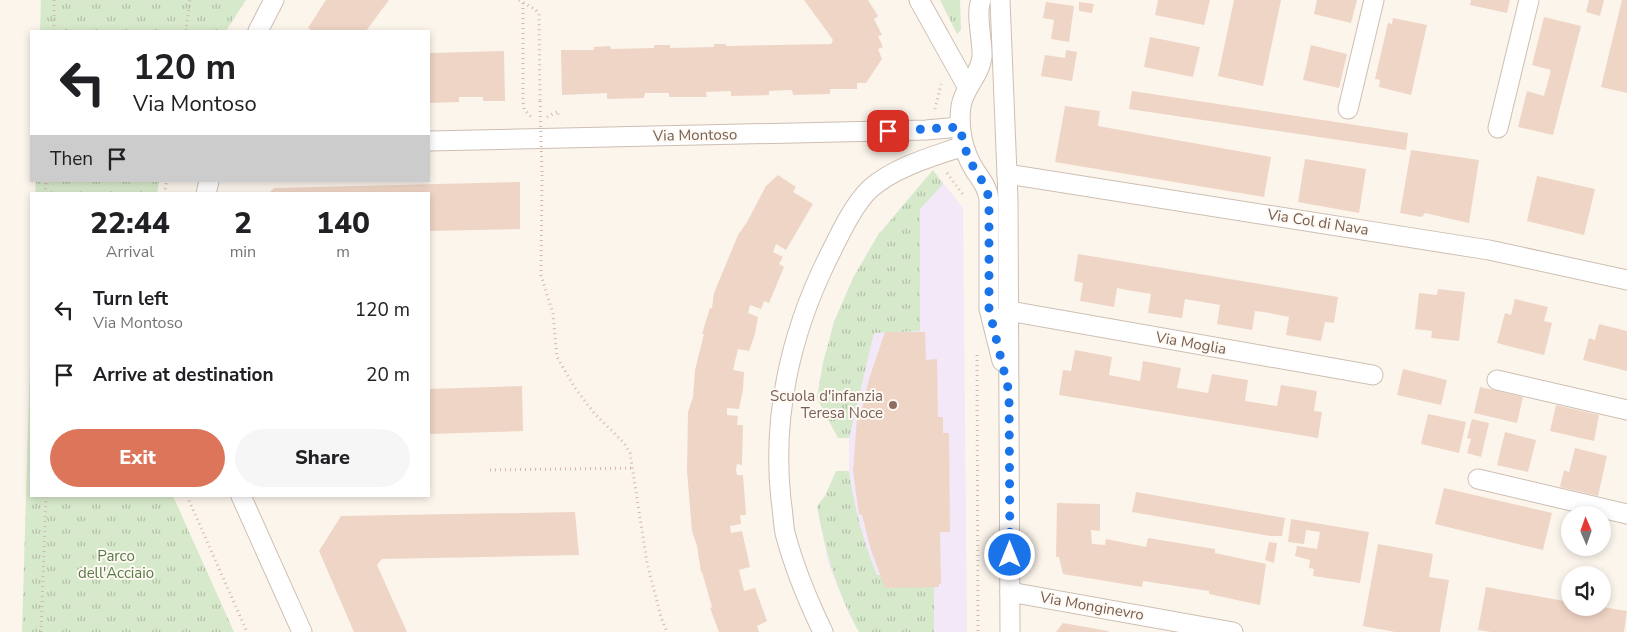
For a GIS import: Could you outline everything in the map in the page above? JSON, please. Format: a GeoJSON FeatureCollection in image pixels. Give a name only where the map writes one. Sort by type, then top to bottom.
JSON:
{"type":"FeatureCollection","features":[{"type":"Feature","properties":{"kind":"street"},"geometry":{"type":"LineString","coordinates":[[259,30],[274,0]]}},
{"type":"Feature","properties":{"kind":"street"},"geometry":{"type":"LineString","coordinates":[[920,0],[968,86]]}},
{"type":"Feature","properties":{"kind":"street"},"geometry":{"type":"LineString","coordinates":[[981,0],[982,57],[980,67],[968,86],[961,106],[960,127],[963,146],[986,186],[989,199],[989,309],[1009,392]]}},
{"type":"Feature","properties":{"kind":"street"},"geometry":{"type":"LineString","coordinates":[[1000,0],[1007,174],[1010,632]]}},
{"type":"Feature","properties":{"kind":"street"},"geometry":{"type":"LineString","coordinates":[[1348,109],[1374,0]]}},
{"type":"Feature","properties":{"kind":"street"},"geometry":{"type":"LineString","coordinates":[[1498,128],[1529,0]]}},
{"type":"Feature","properties":{"kind":"street","name":"Via Montoso"},"geometry":{"type":"LineString","coordinates":[[430,141],[926,130],[960,127]]}},
{"type":"Feature","properties":{"kind":"street"},"geometry":{"type":"LineString","coordinates":[[823,632],[798,574],[785,532],[778,471],[780,420],[793,346],[812,291],[842,229],[870,189],[894,172],[963,146]]}},
{"type":"Feature","properties":{"kind":"street","name":"Via Col di Nava"},"geometry":{"type":"LineString","coordinates":[[1007,174],[1480,248],[1627,280]]}},
{"type":"Feature","properties":{"kind":"street","name":"Via Moglia"},"geometry":{"type":"LineString","coordinates":[[1009,311],[1373,375]]}},
{"type":"Feature","properties":{"kind":"street"},"geometry":{"type":"LineString","coordinates":[[1497,380],[1627,410]]}},
{"type":"Feature","properties":{"kind":"street"},"geometry":{"type":"LineString","coordinates":[[1478,479],[1627,514]]}},
{"type":"Feature","properties":{"kind":"street"},"geometry":{"type":"LineString","coordinates":[[241,497],[302,632]]}},
{"type":"Feature","properties":{"kind":"street","name":"Via Monginevro"},"geometry":{"type":"LineString","coordinates":[[1010,592],[1234,632]]}},
{"type":"Feature","properties":{"kind":"path"},"geometry":{"type":"LineString","coordinates":[[54,0],[54,30]]}},
{"type":"Feature","properties":{"kind":"path"},"geometry":{"type":"LineString","coordinates":[[186,30],[190,0]]}},
{"type":"Feature","properties":{"kind":"path"},"geometry":{"type":"LineString","coordinates":[[518,0],[536,10],[539,14],[542,175],[541,275],[553,314],[557,357],[575,388],[594,413],[624,443],[630,454],[634,468],[638,513],[647,563],[667,631]]}},
{"type":"Feature","properties":{"kind":"path"},"geometry":{"type":"LineString","coordinates":[[523,3],[524,109],[528,115],[541,119],[548,117],[554,112]]}},
{"type":"Feature","properties":{"kind":"path"},"geometry":{"type":"LineString","coordinates":[[490,470],[634,468]]}},
{"type":"Feature","properties":{"kind":"path"},"geometry":{"type":"LineString","coordinates":[[41,632],[46,497]]}},
{"type":"Feature","properties":{"kind":"path"},"geometry":{"type":"LineString","coordinates":[[187,497],[248,632]]}},
{"type":"Feature","properties":{"kind":"shaded area","name":"Scuola d'infanzia Teresa Noce"},"geometry":{"type":"Polygon","coordinates":[[[933,170],[963,208],[967,632],[859,632],[847,610],[828,562],[817,506],[825,496],[836,471],[849,471],[849,438],[838,438],[817,398],[823,363],[834,322],[853,278],[878,235],[933,170]]]}},
{"type":"Feature","properties":{"kind":"green space"},"geometry":{"type":"Polygon","coordinates":[[[41,0],[246,0],[227,30],[40,30],[41,0]]]}},
{"type":"Feature","properties":{"kind":"green space"},"geometry":{"type":"Polygon","coordinates":[[[940,0],[960,0],[961,30],[957,34],[940,0]]]}},
{"type":"Feature","properties":{"kind":"green space"},"geometry":{"type":"Polygon","coordinates":[[[933,170],[943,184],[920,209],[920,331],[874,333],[849,438],[838,438],[817,398],[823,363],[834,322],[853,278],[878,235],[933,170]]]}},
{"type":"Feature","properties":{"kind":"green space"},"geometry":{"type":"Polygon","coordinates":[[[36,182],[159,182],[157,192],[35,192],[36,182]]]}},
{"type":"Feature","properties":{"kind":"green space","name":"Parco dell'Acciaio"},"geometry":{"type":"Polygon","coordinates":[[[30,359],[30,497],[173,497],[234,632],[22,632],[30,359]]]}},
{"type":"Feature","properties":{"kind":"green space"},"geometry":{"type":"Polygon","coordinates":[[[836,471],[849,471],[860,524],[877,575],[934,576],[934,632],[859,632],[844,601],[833,570],[817,506],[825,496],[836,471]]]}},
{"type":"Feature","properties":{"kind":"building"},"geometry":{"type":"Polygon","coordinates":[[[326,0],[389,0],[367,30],[311,30],[308,28],[326,0]]]}},
{"type":"Feature","properties":{"kind":"building"},"geometry":{"type":"Polygon","coordinates":[[[804,0],[868,0],[878,16],[874,19],[882,35],[878,36],[883,47],[878,49],[882,59],[866,83],[857,83],[857,89],[830,89],[830,94],[793,95],[792,90],[769,91],[769,95],[731,96],[731,91],[706,92],[707,97],[669,97],[669,93],[645,93],[644,98],[607,99],[607,93],[562,95],[561,50],[594,50],[594,47],[610,46],[611,49],[654,48],[654,45],[670,45],[670,48],[714,47],[714,44],[726,44],[726,46],[831,44],[833,40],[804,0]]]}},
{"type":"Feature","properties":{"kind":"building"},"geometry":{"type":"Polygon","coordinates":[[[1158,0],[1210,0],[1204,25],[1155,15],[1158,0]]]}},
{"type":"Feature","properties":{"kind":"building"},"geometry":{"type":"Polygon","coordinates":[[[1234,0],[1281,0],[1263,86],[1218,76],[1234,0]]]}},
{"type":"Feature","properties":{"kind":"building"},"geometry":{"type":"Polygon","coordinates":[[[1317,0],[1357,0],[1351,23],[1314,14],[1317,0]]]}},
{"type":"Feature","properties":{"kind":"building"},"geometry":{"type":"Polygon","coordinates":[[[1471,0],[1510,0],[1507,13],[1470,5],[1471,0]]]}},
{"type":"Feature","properties":{"kind":"building"},"geometry":{"type":"Polygon","coordinates":[[[1589,0],[1604,0],[1600,16],[1586,12],[1589,0]]]}},
{"type":"Feature","properties":{"kind":"building"},"geometry":{"type":"Polygon","coordinates":[[[1622,0],[1627,0],[1627,93],[1601,87],[1622,0]]]}},
{"type":"Feature","properties":{"kind":"building"},"geometry":{"type":"Polygon","coordinates":[[[1046,2],[1074,6],[1069,42],[1051,39],[1054,20],[1043,18],[1046,2]]]}},
{"type":"Feature","properties":{"kind":"building"},"geometry":{"type":"Polygon","coordinates":[[[1079,2],[1094,4],[1092,13],[1079,11],[1079,2]]]}},
{"type":"Feature","properties":{"kind":"building"},"geometry":{"type":"Polygon","coordinates":[[[1544,17],[1581,26],[1553,135],[1518,127],[1527,91],[1544,96],[1551,70],[1532,65],[1544,17]]]}},
{"type":"Feature","properties":{"kind":"building"},"geometry":{"type":"Polygon","coordinates":[[[1393,18],[1427,25],[1411,95],[1379,87],[1380,80],[1375,79],[1388,23],[1392,24],[1393,18]]]}},
{"type":"Feature","properties":{"kind":"building"},"geometry":{"type":"Polygon","coordinates":[[[1150,37],[1200,47],[1193,77],[1144,67],[1150,37]]]}},
{"type":"Feature","properties":{"kind":"building"},"geometry":{"type":"Polygon","coordinates":[[[1311,45],[1347,54],[1339,88],[1303,80],[1311,45]]]}},
{"type":"Feature","properties":{"kind":"building"},"geometry":{"type":"Polygon","coordinates":[[[1066,50],[1077,52],[1072,81],[1041,76],[1045,55],[1065,58],[1066,50]]]}},
{"type":"Feature","properties":{"kind":"building"},"geometry":{"type":"Polygon","coordinates":[[[504,51],[505,101],[483,101],[483,97],[459,97],[459,102],[430,103],[430,53],[504,51]]]}},
{"type":"Feature","properties":{"kind":"building"},"geometry":{"type":"Polygon","coordinates":[[[1132,91],[1408,133],[1406,150],[1129,109],[1132,91]]]}},
{"type":"Feature","properties":{"kind":"building"},"geometry":{"type":"Polygon","coordinates":[[[1065,106],[1100,111],[1098,126],[1271,157],[1264,197],[1055,162],[1065,106]]]}},
{"type":"Feature","properties":{"kind":"building"},"geometry":{"type":"Polygon","coordinates":[[[1411,150],[1479,160],[1469,223],[1425,213],[1422,217],[1400,213],[1411,150]]]}},
{"type":"Feature","properties":{"kind":"building"},"geometry":{"type":"Polygon","coordinates":[[[1305,159],[1366,169],[1359,213],[1298,202],[1305,159]]]}},
{"type":"Feature","properties":{"kind":"building"},"geometry":{"type":"Polygon","coordinates":[[[778,175],[796,187],[793,192],[813,204],[786,250],[776,244],[773,252],[783,257],[779,264],[784,267],[769,303],[764,301],[761,309],[750,305],[748,313],[758,317],[755,334],[749,351],[738,349],[733,370],[744,372],[739,409],[727,408],[727,415],[738,416],[737,425],[743,425],[742,465],[737,464],[736,470],[737,475],[743,475],[746,515],[740,515],[741,524],[730,526],[731,533],[742,531],[750,567],[739,570],[744,591],[755,588],[767,621],[757,626],[759,632],[719,632],[710,608],[712,607],[701,572],[697,546],[692,531],[687,471],[688,412],[693,397],[695,370],[704,334],[702,334],[710,308],[712,308],[714,293],[738,235],[766,186],[778,175]]]}},
{"type":"Feature","properties":{"kind":"building"},"geometry":{"type":"Polygon","coordinates":[[[1537,176],[1595,189],[1584,235],[1527,221],[1537,176]]]}},
{"type":"Feature","properties":{"kind":"building"},"geometry":{"type":"Polygon","coordinates":[[[520,182],[520,229],[430,231],[430,192],[270,192],[274,188],[520,182]]]}},
{"type":"Feature","properties":{"kind":"building"},"geometry":{"type":"Polygon","coordinates":[[[1078,254],[1338,297],[1334,323],[1325,322],[1321,341],[1286,335],[1289,317],[1264,312],[1255,311],[1252,330],[1217,324],[1220,305],[1185,299],[1182,318],[1148,313],[1151,294],[1117,288],[1114,307],[1080,301],[1083,283],[1074,281],[1078,254]]]}},
{"type":"Feature","properties":{"kind":"building"},"geometry":{"type":"Polygon","coordinates":[[[1438,289],[1465,292],[1459,341],[1431,338],[1432,331],[1415,329],[1419,293],[1437,295],[1438,289]]]}},
{"type":"Feature","properties":{"kind":"building"},"geometry":{"type":"Polygon","coordinates":[[[1515,299],[1548,307],[1544,321],[1552,323],[1544,355],[1497,343],[1505,313],[1511,315],[1515,299]]]}},
{"type":"Feature","properties":{"kind":"building"},"geometry":{"type":"Polygon","coordinates":[[[1599,324],[1627,331],[1627,371],[1583,360],[1589,338],[1595,340],[1599,324]]]}},
{"type":"Feature","properties":{"kind":"building"},"geometry":{"type":"Polygon","coordinates":[[[885,332],[925,332],[926,360],[937,359],[938,417],[943,417],[943,433],[949,433],[950,532],[940,532],[941,584],[939,584],[939,587],[885,588],[871,550],[862,515],[859,514],[853,471],[857,419],[858,413],[861,413],[869,379],[885,332]]]}},
{"type":"Feature","properties":{"kind":"building"},"geometry":{"type":"Polygon","coordinates":[[[1075,350],[1112,357],[1109,375],[1140,381],[1143,361],[1181,368],[1177,388],[1208,393],[1212,374],[1248,380],[1245,401],[1277,406],[1281,385],[1317,391],[1314,411],[1322,412],[1318,438],[1059,395],[1063,370],[1071,371],[1075,350]]]}},
{"type":"Feature","properties":{"kind":"building"},"geometry":{"type":"Polygon","coordinates":[[[1403,369],[1447,380],[1441,405],[1397,395],[1403,369]]]}},
{"type":"Feature","properties":{"kind":"building"},"geometry":{"type":"Polygon","coordinates":[[[522,386],[523,431],[430,434],[430,389],[522,386]]]}},
{"type":"Feature","properties":{"kind":"building"},"geometry":{"type":"Polygon","coordinates":[[[1480,387],[1523,397],[1517,423],[1474,413],[1480,387]]]}},
{"type":"Feature","properties":{"kind":"building"},"geometry":{"type":"Polygon","coordinates":[[[1556,405],[1599,415],[1594,441],[1550,431],[1556,405]]]}},
{"type":"Feature","properties":{"kind":"building"},"geometry":{"type":"Polygon","coordinates":[[[1428,414],[1466,422],[1459,453],[1421,444],[1428,414]]]}},
{"type":"Feature","properties":{"kind":"building"},"geometry":{"type":"Polygon","coordinates":[[[1472,419],[1489,423],[1481,457],[1467,453],[1471,439],[1467,438],[1472,419]]]}},
{"type":"Feature","properties":{"kind":"building"},"geometry":{"type":"Polygon","coordinates":[[[1505,432],[1536,440],[1528,472],[1497,465],[1505,432]]]}},
{"type":"Feature","properties":{"kind":"building"},"geometry":{"type":"Polygon","coordinates":[[[1575,448],[1607,456],[1598,496],[1560,487],[1564,470],[1569,472],[1575,448]]]}},
{"type":"Feature","properties":{"kind":"building"},"geometry":{"type":"Polygon","coordinates":[[[1444,488],[1552,513],[1543,550],[1435,524],[1444,488]]]}},
{"type":"Feature","properties":{"kind":"building"},"geometry":{"type":"Polygon","coordinates":[[[1136,492],[1285,518],[1282,536],[1270,536],[1132,512],[1136,492]]]}},
{"type":"Feature","properties":{"kind":"building"},"geometry":{"type":"Polygon","coordinates":[[[1057,503],[1100,504],[1100,531],[1091,530],[1092,544],[1105,545],[1106,539],[1146,547],[1148,538],[1215,549],[1215,553],[1266,564],[1260,605],[1209,594],[1209,591],[1143,581],[1142,587],[1063,574],[1059,557],[1056,557],[1057,503]]]}},
{"type":"Feature","properties":{"kind":"building"},"geometry":{"type":"Polygon","coordinates":[[[575,512],[579,555],[382,559],[377,565],[407,632],[354,632],[319,551],[341,516],[575,512]]]}},
{"type":"Feature","properties":{"kind":"building"},"geometry":{"type":"Polygon","coordinates":[[[1291,519],[1369,532],[1360,583],[1313,576],[1314,569],[1309,568],[1310,560],[1295,556],[1297,546],[1317,549],[1320,532],[1306,530],[1304,544],[1288,542],[1291,519]]]}},
{"type":"Feature","properties":{"kind":"building"},"geometry":{"type":"Polygon","coordinates":[[[1269,542],[1277,543],[1274,563],[1265,560],[1269,542]]]}},
{"type":"Feature","properties":{"kind":"building"},"geometry":{"type":"Polygon","coordinates":[[[1378,544],[1433,554],[1429,577],[1449,580],[1440,632],[1395,632],[1363,626],[1378,544]]]}},
{"type":"Feature","properties":{"kind":"building"},"geometry":{"type":"Polygon","coordinates":[[[1486,587],[1561,600],[1561,616],[1611,616],[1611,608],[1627,611],[1624,632],[1491,632],[1478,630],[1486,587]]]}},
{"type":"Feature","properties":{"kind":"building"},"geometry":{"type":"Polygon","coordinates":[[[1063,623],[1108,631],[1108,632],[1056,632],[1063,623]]]}},
{"type":"Feature","properties":{"kind":"place","name":"Scuola d'infanzia Teresa Noce"},"geometry":{"type":"Point","coordinates":[893,405]}},
{"type":"Feature","properties":{"kind":"route"},"geometry":{"type":"LineString","coordinates":[[888,131],[934,130],[960,127],[963,146],[986,186],[989,199],[989,309],[1009,392],[1010,555]]}}]}
